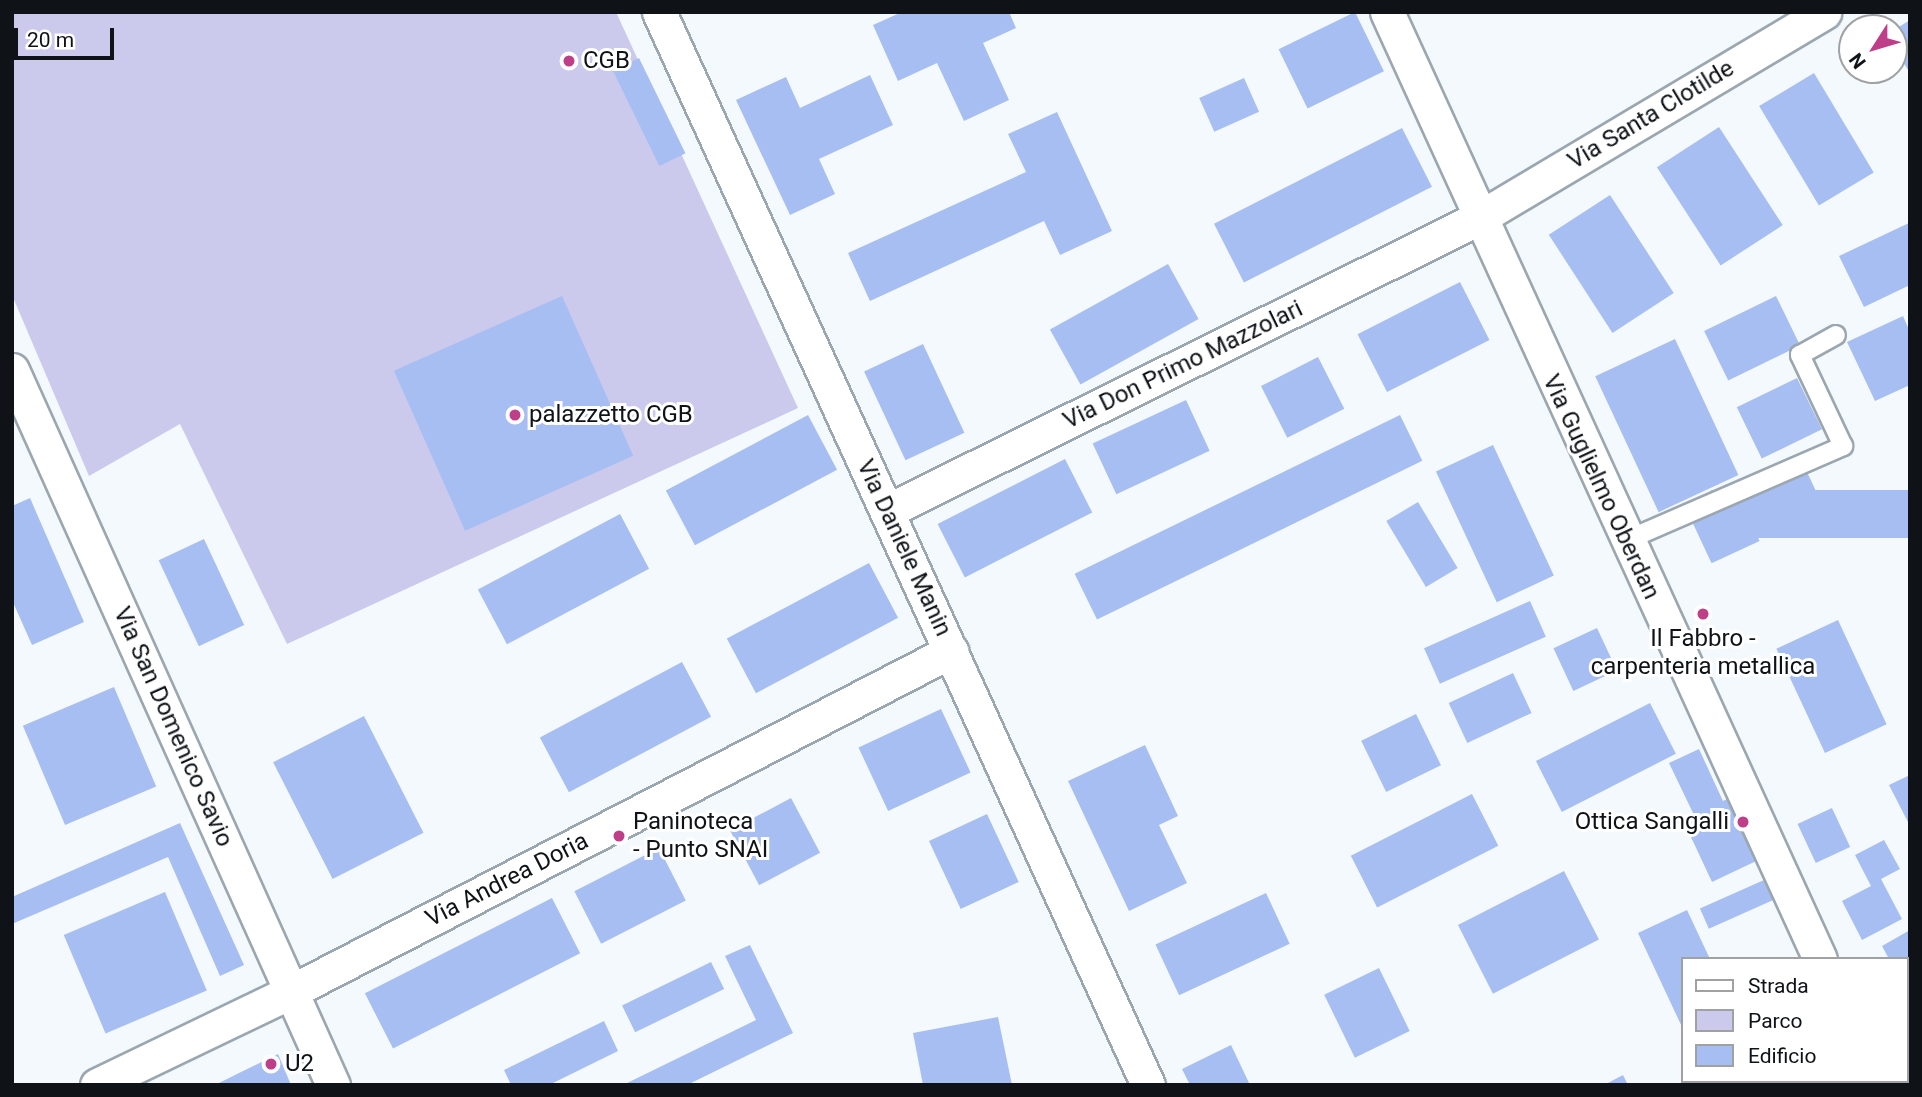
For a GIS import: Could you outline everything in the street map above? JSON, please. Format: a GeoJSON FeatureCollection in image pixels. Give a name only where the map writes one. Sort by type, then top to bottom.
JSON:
{"type":"FeatureCollection","features":[{"type":"Feature","properties":{"kind":"street","name":"Via Daniele Manin"},"geometry":{"type":"LineString","coordinates":[[659,12],[1148,1085]]}},
{"type":"Feature","properties":{"kind":"street","name":"Via Guglielmo Oberdan"},"geometry":{"type":"LineString","coordinates":[[1387,12],[1625,541],[1819,957]]}},
{"type":"Feature","properties":{"kind":"street","name":"Via Santa Clotilde"},"geometry":{"type":"LineString","coordinates":[[1479,218],[1824,12]]}},
{"type":"Feature","properties":{"kind":"street","name":"Via Don Primo Mazzolari"},"geometry":{"type":"LineString","coordinates":[[887,511],[1479,218]]}},
{"type":"Feature","properties":{"kind":"street","name":"Via San Domenico Savio"},"geometry":{"type":"LineString","coordinates":[[12,370],[333,1085]]}},
{"type":"Feature","properties":{"kind":"street","name":"Via Andrea Doria"},"geometry":{"type":"LineString","coordinates":[[97,1085],[292,991],[951,651]]}},
{"type":"Feature","properties":{"kind":"lane"},"geometry":{"type":"LineString","coordinates":[[1625,541],[1843,446],[1800,355],[1836,335]]}},
{"type":"Feature","properties":{"kind":"green space"},"geometry":{"type":"Polygon","coordinates":[[[12,12],[616,12],[798,408],[287,644],[180,424],[89,476],[12,295],[12,12]]]}},
{"type":"Feature","properties":{"kind":"building"},"geometry":{"type":"Polygon","coordinates":[[[902,12],[1009,12],[1016,28],[983,43],[1009,100],[964,121],[937,63],[898,81],[873,25],[902,12]]]}},
{"type":"Feature","properties":{"kind":"building"},"geometry":{"type":"Polygon","coordinates":[[[1355,12],[1384,71],[1308,109],[1279,49],[1355,12]]]}},
{"type":"Feature","properties":{"kind":"building"},"geometry":{"type":"Polygon","coordinates":[[[1910,20],[1910,73],[1908,70],[1910,20]]]}},
{"type":"Feature","properties":{"kind":"building"},"geometry":{"type":"Polygon","coordinates":[[[639,58],[685,153],[659,166],[613,71],[639,58]]]}},
{"type":"Feature","properties":{"kind":"building"},"geometry":{"type":"Polygon","coordinates":[[[1814,73],[1874,172],[1819,205],[1759,106],[1814,73]]]}},
{"type":"Feature","properties":{"kind":"building"},"geometry":{"type":"Polygon","coordinates":[[[870,75],[893,125],[819,159],[835,194],[790,215],[736,100],[786,77],[800,108],[870,75]]]}},
{"type":"Feature","properties":{"kind":"building"},"geometry":{"type":"Polygon","coordinates":[[[1244,78],[1259,112],[1214,132],[1199,98],[1244,78]]]}},
{"type":"Feature","properties":{"kind":"building"},"geometry":{"type":"Polygon","coordinates":[[[1057,112],[1112,231],[1060,255],[1044,221],[870,301],[848,253],[1026,172],[1008,134],[1057,112]]]}},
{"type":"Feature","properties":{"kind":"building"},"geometry":{"type":"Polygon","coordinates":[[[1719,127],[1783,225],[1721,265],[1657,167],[1719,127]]]}},
{"type":"Feature","properties":{"kind":"building"},"geometry":{"type":"Polygon","coordinates":[[[1402,128],[1432,187],[1244,283],[1214,224],[1402,128]]]}},
{"type":"Feature","properties":{"kind":"building"},"geometry":{"type":"Polygon","coordinates":[[[1610,195],[1674,293],[1612,333],[1549,235],[1610,195]]]}},
{"type":"Feature","properties":{"kind":"building"},"geometry":{"type":"Polygon","coordinates":[[[1909,223],[1910,285],[1864,307],[1839,256],[1909,223]]]}},
{"type":"Feature","properties":{"kind":"building"},"geometry":{"type":"Polygon","coordinates":[[[1168,264],[1199,319],[1080,385],[1050,329],[1168,264]]]}},
{"type":"Feature","properties":{"kind":"building"},"geometry":{"type":"Polygon","coordinates":[[[1460,282],[1490,340],[1387,392],[1358,334],[1460,282]]]}},
{"type":"Feature","properties":{"kind":"building","name":"palazzetto CGB"},"geometry":{"type":"Polygon","coordinates":[[[562,296],[633,456],[465,531],[394,371],[562,296]]]}},
{"type":"Feature","properties":{"kind":"building"},"geometry":{"type":"Polygon","coordinates":[[[1776,296],[1800,345],[1728,381],[1704,331],[1776,296]]]}},
{"type":"Feature","properties":{"kind":"building"},"geometry":{"type":"Polygon","coordinates":[[[1903,316],[1910,332],[1910,385],[1875,401],[1847,342],[1903,316]]]}},
{"type":"Feature","properties":{"kind":"building"},"geometry":{"type":"Polygon","coordinates":[[[1675,339],[1738,475],[1659,512],[1595,376],[1675,339]]]}},
{"type":"Feature","properties":{"kind":"building"},"geometry":{"type":"Polygon","coordinates":[[[923,344],[964,433],[906,460],[864,371],[923,344]]]}},
{"type":"Feature","properties":{"kind":"building"},"geometry":{"type":"Polygon","coordinates":[[[1318,357],[1344,409],[1287,438],[1261,386],[1318,357]]]}},
{"type":"Feature","properties":{"kind":"building"},"geometry":{"type":"Polygon","coordinates":[[[1797,378],[1822,429],[1762,459],[1737,407],[1797,378]]]}},
{"type":"Feature","properties":{"kind":"building"},"geometry":{"type":"Polygon","coordinates":[[[1186,400],[1210,451],[1116,494],[1093,444],[1186,400]]]}},
{"type":"Feature","properties":{"kind":"building"},"geometry":{"type":"Polygon","coordinates":[[[808,415],[837,470],[695,545],[666,491],[808,415]]]}},
{"type":"Feature","properties":{"kind":"building"},"geometry":{"type":"Polygon","coordinates":[[[1400,415],[1422,461],[1097,620],[1075,574],[1400,415]]]}},
{"type":"Feature","properties":{"kind":"building"},"geometry":{"type":"Polygon","coordinates":[[[1493,445],[1554,576],[1497,602],[1436,472],[1493,445]]]}},
{"type":"Feature","properties":{"kind":"building"},"geometry":{"type":"Polygon","coordinates":[[[1065,459],[1092,512],[965,577],[938,524],[1065,459]]]}},
{"type":"Feature","properties":{"kind":"building"},"geometry":{"type":"Polygon","coordinates":[[[1807,472],[1820,500],[1780,519],[1767,491],[1807,472]]]}},
{"type":"Feature","properties":{"kind":"building"},"geometry":{"type":"Polygon","coordinates":[[[1711,490],[1910,490],[1910,538],[1711,538],[1711,490]]]}},
{"type":"Feature","properties":{"kind":"building"},"geometry":{"type":"Polygon","coordinates":[[[30,498],[84,622],[32,645],[12,600],[12,506],[30,498]]]}},
{"type":"Feature","properties":{"kind":"building"},"geometry":{"type":"Polygon","coordinates":[[[1741,501],[1760,541],[1712,563],[1693,523],[1741,501]]]}},
{"type":"Feature","properties":{"kind":"building"},"geometry":{"type":"Polygon","coordinates":[[[1418,502],[1458,568],[1426,587],[1386,521],[1418,502]]]}},
{"type":"Feature","properties":{"kind":"building"},"geometry":{"type":"Polygon","coordinates":[[[620,514],[649,569],[507,644],[478,590],[620,514]]]}},
{"type":"Feature","properties":{"kind":"building"},"geometry":{"type":"Polygon","coordinates":[[[204,539],[244,625],[199,646],[159,560],[204,539]]]}},
{"type":"Feature","properties":{"kind":"building"},"geometry":{"type":"Polygon","coordinates":[[[869,563],[898,618],[756,693],[727,639],[869,563]]]}},
{"type":"Feature","properties":{"kind":"building"},"geometry":{"type":"Polygon","coordinates":[[[1530,601],[1546,637],[1440,684],[1424,648],[1530,601]]]}},
{"type":"Feature","properties":{"kind":"building"},"geometry":{"type":"Polygon","coordinates":[[[1838,620],[1887,724],[1825,753],[1776,649],[1838,620]]]}},
{"type":"Feature","properties":{"kind":"building"},"geometry":{"type":"Polygon","coordinates":[[[1597,628],[1617,671],[1573,691],[1553,648],[1597,628]]]}},
{"type":"Feature","properties":{"kind":"building"},"geometry":{"type":"Polygon","coordinates":[[[682,662],[711,717],[569,792],[540,738],[682,662]]]}},
{"type":"Feature","properties":{"kind":"building"},"geometry":{"type":"Polygon","coordinates":[[[1513,673],[1532,713],[1467,743],[1449,703],[1513,673]]]}},
{"type":"Feature","properties":{"kind":"building"},"geometry":{"type":"Polygon","coordinates":[[[114,687],[156,786],[65,825],[23,726],[114,687]]]}},
{"type":"Feature","properties":{"kind":"building"},"geometry":{"type":"Polygon","coordinates":[[[1650,703],[1676,754],[1562,812],[1536,761],[1650,703]]]}},
{"type":"Feature","properties":{"kind":"building"},"geometry":{"type":"Polygon","coordinates":[[[941,709],[971,772],[888,811],[859,747],[941,709]]]}},
{"type":"Feature","properties":{"kind":"building"},"geometry":{"type":"Polygon","coordinates":[[[1416,714],[1441,765],[1386,792],[1361,741],[1416,714]]]}},
{"type":"Feature","properties":{"kind":"building"},"geometry":{"type":"Polygon","coordinates":[[[364,716],[423,833],[333,879],[273,762],[364,716]]]}},
{"type":"Feature","properties":{"kind":"building"},"geometry":{"type":"Polygon","coordinates":[[[1145,745],[1178,816],[1159,825],[1187,883],[1129,911],[1068,781],[1145,745]]]}},
{"type":"Feature","properties":{"kind":"building"},"geometry":{"type":"Polygon","coordinates":[[[1699,749],[1723,801],[1741,792],[1771,854],[1712,882],[1683,820],[1694,815],[1669,763],[1699,749]]]}},
{"type":"Feature","properties":{"kind":"building"},"geometry":{"type":"Polygon","coordinates":[[[1910,775],[1910,826],[1889,785],[1910,775]]]}},
{"type":"Feature","properties":{"kind":"building"},"geometry":{"type":"Polygon","coordinates":[[[1472,794],[1498,846],[1377,907],[1351,856],[1472,794]]]}},
{"type":"Feature","properties":{"kind":"building"},"geometry":{"type":"Polygon","coordinates":[[[791,798],[820,853],[759,885],[730,830],[791,798]]]}},
{"type":"Feature","properties":{"kind":"building"},"geometry":{"type":"Polygon","coordinates":[[[1832,808],[1850,847],[1816,863],[1798,824],[1832,808]]]}},
{"type":"Feature","properties":{"kind":"building"},"geometry":{"type":"Polygon","coordinates":[[[987,814],[1019,882],[961,909],[929,841],[987,814]]]}},
{"type":"Feature","properties":{"kind":"building"},"geometry":{"type":"Polygon","coordinates":[[[180,823],[244,965],[220,976],[168,857],[12,924],[12,897],[180,823]]]}},
{"type":"Feature","properties":{"kind":"building"},"geometry":{"type":"Polygon","coordinates":[[[1884,840],[1900,869],[1881,879],[1902,919],[1862,940],[1842,901],[1871,886],[1855,855],[1884,840]]]}},
{"type":"Feature","properties":{"kind":"building"},"geometry":{"type":"Polygon","coordinates":[[[659,848],[686,901],[601,944],[574,891],[659,848]]]}},
{"type":"Feature","properties":{"kind":"building"},"geometry":{"type":"Polygon","coordinates":[[[1564,871],[1599,940],[1493,994],[1458,925],[1564,871]]]}},
{"type":"Feature","properties":{"kind":"building"},"geometry":{"type":"Polygon","coordinates":[[[1773,876],[1782,896],[1709,929],[1700,909],[1773,876]]]}},
{"type":"Feature","properties":{"kind":"building"},"geometry":{"type":"Polygon","coordinates":[[[165,892],[207,990],[106,1033],[64,935],[165,892]]]}},
{"type":"Feature","properties":{"kind":"building"},"geometry":{"type":"Polygon","coordinates":[[[1266,893],[1290,944],[1179,995],[1155,945],[1266,893]]]}},
{"type":"Feature","properties":{"kind":"building"},"geometry":{"type":"Polygon","coordinates":[[[552,898],[580,953],[393,1049],[365,993],[552,898]]]}},
{"type":"Feature","properties":{"kind":"building"},"geometry":{"type":"Polygon","coordinates":[[[1687,910],[1709,957],[1680,957],[1680,1023],[1638,933],[1687,910]]]}},
{"type":"Feature","properties":{"kind":"building"},"geometry":{"type":"Polygon","coordinates":[[[1910,930],[1910,996],[1908,957],[1888,957],[1882,946],[1910,930]]]}},
{"type":"Feature","properties":{"kind":"building"},"geometry":{"type":"Polygon","coordinates":[[[750,945],[793,1033],[687,1085],[623,1085],[756,1020],[725,956],[750,945]]]}},
{"type":"Feature","properties":{"kind":"building"},"geometry":{"type":"Polygon","coordinates":[[[711,962],[724,989],[635,1032],[622,1005],[711,962]]]}},
{"type":"Feature","properties":{"kind":"building"},"geometry":{"type":"Polygon","coordinates":[[[1379,968],[1410,1031],[1355,1058],[1324,995],[1379,968]]]}},
{"type":"Feature","properties":{"kind":"building"},"geometry":{"type":"Polygon","coordinates":[[[998,1017],[1012,1085],[923,1085],[913,1033],[998,1017]]]}},
{"type":"Feature","properties":{"kind":"building"},"geometry":{"type":"Polygon","coordinates":[[[604,1021],[618,1051],[549,1085],[511,1085],[504,1070],[604,1021]]]}},
{"type":"Feature","properties":{"kind":"building"},"geometry":{"type":"Polygon","coordinates":[[[1231,1045],[1250,1085],[1190,1085],[1182,1069],[1231,1045]]]}},
{"type":"Feature","properties":{"kind":"building","name":"U2"},"geometry":{"type":"Polygon","coordinates":[[[278,1054],[291,1085],[215,1085],[239,1073],[278,1054]]]}},
{"type":"Feature","properties":{"kind":"building"},"geometry":{"type":"Polygon","coordinates":[[[1623,1075],[1628,1085],[1604,1085],[1623,1075]]]}},
{"type":"Feature","properties":{"kind":"building"},"geometry":{"type":"Polygon","coordinates":[[[1758,1083],[1788,1083],[1785,1085],[1758,1083]]]}},
{"type":"Feature","properties":{"kind":"place","name":"CGB"},"geometry":{"type":"Point","coordinates":[569,61]}},
{"type":"Feature","properties":{"kind":"place","name":"palazzetto CGB"},"geometry":{"type":"Point","coordinates":[515,415]}},
{"type":"Feature","properties":{"kind":"place","name":"Il Fabbro - carpenteria metallica"},"geometry":{"type":"Point","coordinates":[1703,614]}},
{"type":"Feature","properties":{"kind":"place","name":"Ottica Sangalli"},"geometry":{"type":"Point","coordinates":[1743,822]}},
{"type":"Feature","properties":{"kind":"place","name":"Paninoteca - Punto SNAI"},"geometry":{"type":"Point","coordinates":[619,836]}},
{"type":"Feature","properties":{"kind":"place","name":"U2"},"geometry":{"type":"Point","coordinates":[271,1064]}}]}
